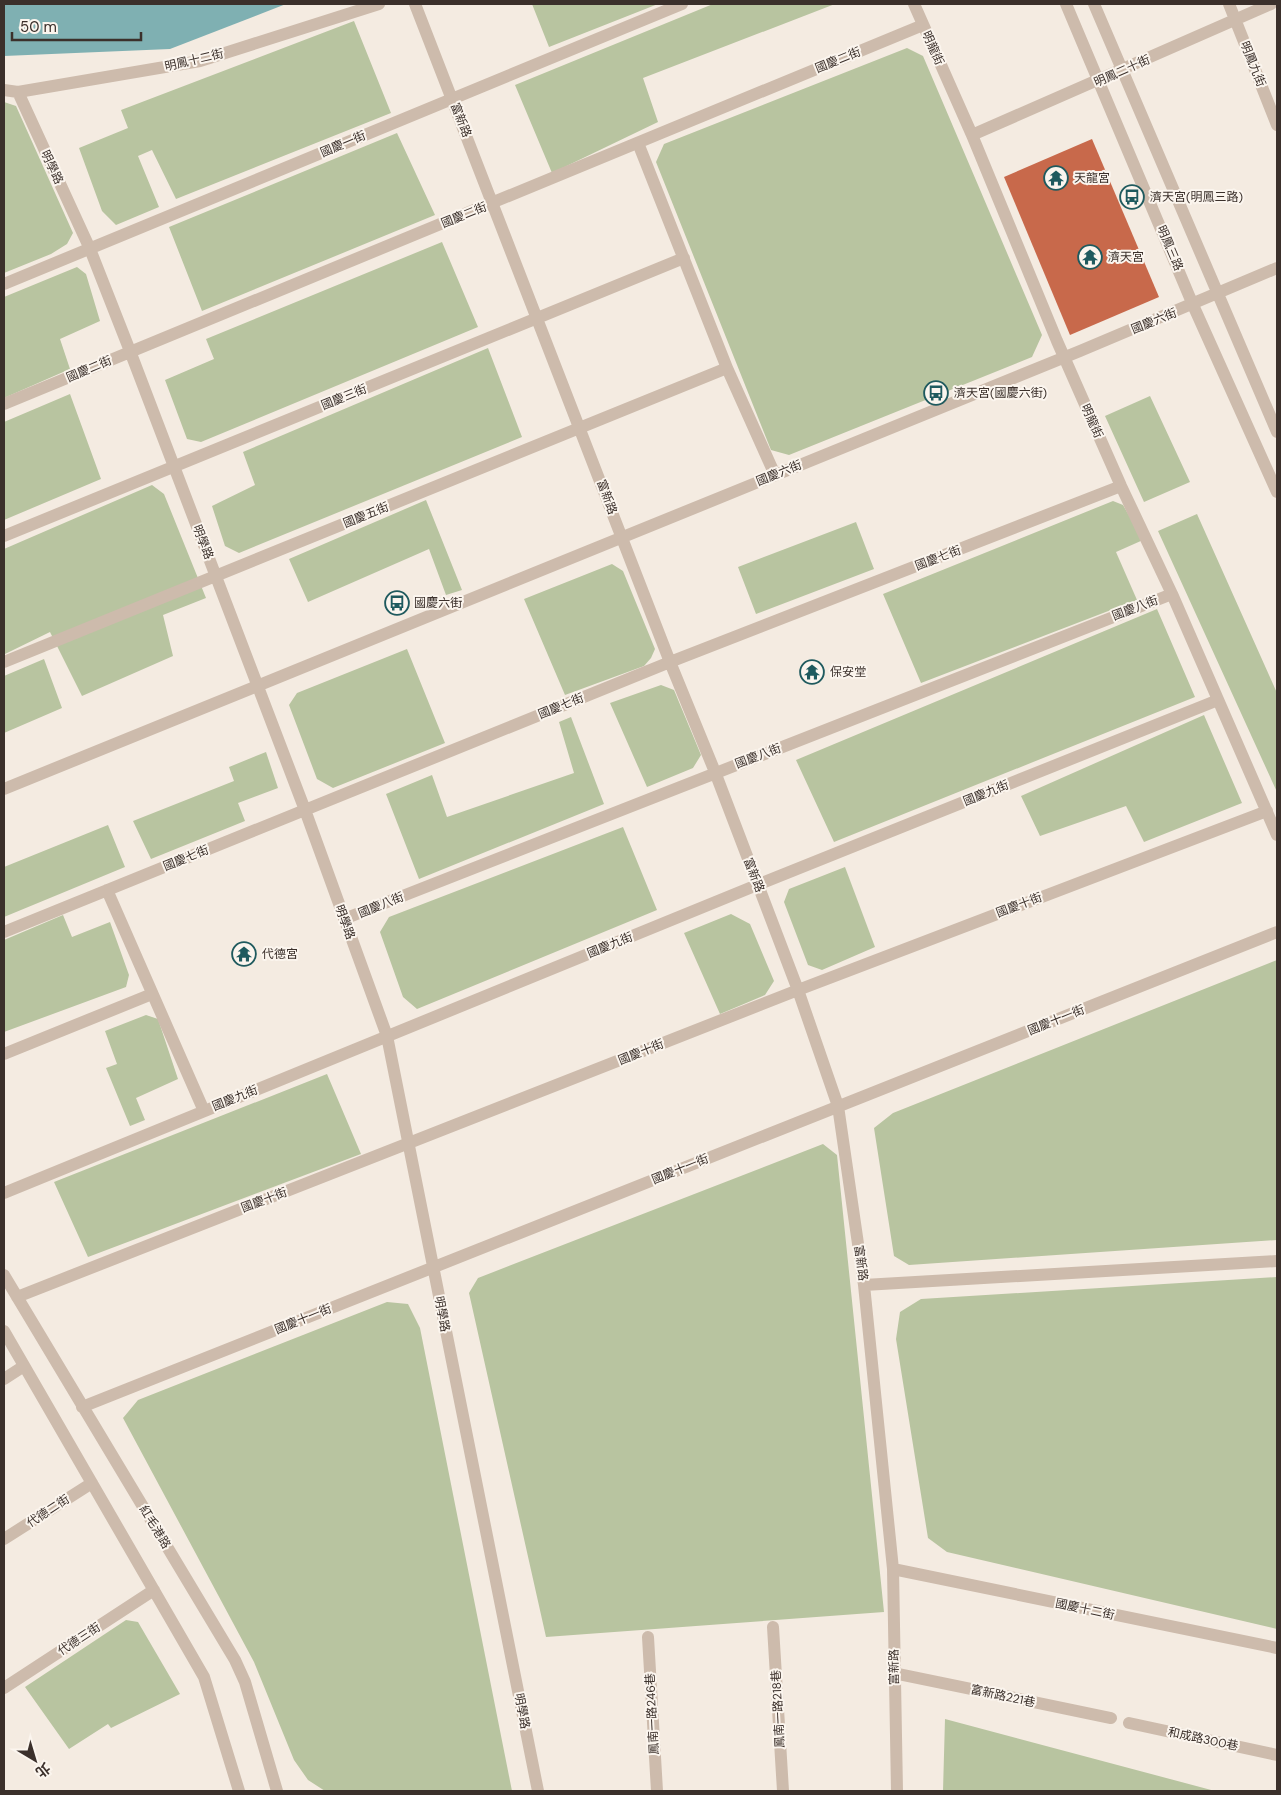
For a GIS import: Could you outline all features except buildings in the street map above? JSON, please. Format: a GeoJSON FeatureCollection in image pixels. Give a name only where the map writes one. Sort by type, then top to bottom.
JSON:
{"type":"FeatureCollection","features":[{"type":"Feature","properties":{"kind":"street","name":"明鳳十二街"},"geometry":{"type":"LineString","coordinates":[[4,90],[18,92],[200,61],[379,4]]}},
{"type":"Feature","properties":{"kind":"street","name":"富新路"},"geometry":{"type":"LineString","coordinates":[[415,4],[581,427],[670,662],[715,772],[798,990],[838,1106],[864,1285],[893,1569],[897,1791]]}},
{"type":"Feature","properties":{"kind":"street","name":"國慶一街"},"geometry":{"type":"LineString","coordinates":[[4,284],[682,4]]}},
{"type":"Feature","properties":{"kind":"street","name":"明龍街"},"geometry":{"type":"LineString","coordinates":[[914,4],[972,135],[1064,358],[1172,594],[1277,835]]}},
{"type":"Feature","properties":{"kind":"street","name":"明鳳三路"},"geometry":{"type":"LineString","coordinates":[[1066,4],[1194,305],[1277,492]]}},
{"type":"Feature","properties":{"kind":"street","name":"明鳳三路"},"geometry":{"type":"LineString","coordinates":[[1094,4],[1277,432]]}},
{"type":"Feature","properties":{"kind":"street","name":"明鳳九街"},"geometry":{"type":"LineString","coordinates":[[1229,4],[1277,125]]}},
{"type":"Feature","properties":{"kind":"street","name":"明鳳二十街"},"geometry":{"type":"LineString","coordinates":[[972,135],[1099,81],[1270,4]]}},
{"type":"Feature","properties":{"kind":"street","name":"國慶二街"},"geometry":{"type":"LineString","coordinates":[[4,404],[923,25]]}},
{"type":"Feature","properties":{"kind":"street","name":"明學路"},"geometry":{"type":"LineString","coordinates":[[18,92],[90,249],[130,351],[258,685],[388,1036],[432,1268],[538,1791]]}},
{"type":"Feature","properties":{"kind":"street"},"geometry":{"type":"LineString","coordinates":[[638,143],[727,368],[775,475]]}},
{"type":"Feature","properties":{"kind":"street","name":"國慶三街"},"geometry":{"type":"LineString","coordinates":[[4,536],[684,258]]}},
{"type":"Feature","properties":{"kind":"street","name":"國慶六街"},"geometry":{"type":"LineString","coordinates":[[4,789],[1194,305],[1217,293],[1277,268]]}},
{"type":"Feature","properties":{"kind":"street","name":"國慶五街"},"geometry":{"type":"LineString","coordinates":[[4,662],[727,368]]}},
{"type":"Feature","properties":{"kind":"street","name":"國慶七街"},"geometry":{"type":"LineString","coordinates":[[4,932],[670,662],[1121,486]]}},
{"type":"Feature","properties":{"kind":"street","name":"國慶八街"},"geometry":{"type":"LineString","coordinates":[[344,919],[1172,594]]}},
{"type":"Feature","properties":{"kind":"street","name":"國慶九街"},"geometry":{"type":"LineString","coordinates":[[4,1193],[757,884],[1218,700]]}},
{"type":"Feature","properties":{"kind":"street","name":"國慶十街"},"geometry":{"type":"LineString","coordinates":[[17,1297],[798,990],[1267,810]]}},
{"type":"Feature","properties":{"kind":"street"},"geometry":{"type":"LineString","coordinates":[[107,890],[204,1111]]}},
{"type":"Feature","properties":{"kind":"street","name":"國慶十一街"},"geometry":{"type":"LineString","coordinates":[[82,1407],[1277,932]]}},
{"type":"Feature","properties":{"kind":"street"},"geometry":{"type":"LineString","coordinates":[[4,1054],[152,994]]}},
{"type":"Feature","properties":{"kind":"street"},"geometry":{"type":"LineString","coordinates":[[864,1285],[1277,1261]]}},
{"type":"Feature","properties":{"kind":"street","name":"紅毛港路"},"geometry":{"type":"LineString","coordinates":[[4,1275],[235,1660],[245,1682],[277,1791]]}},
{"type":"Feature","properties":{"kind":"street"},"geometry":{"type":"LineString","coordinates":[[4,1330],[204,1677],[239,1791]]}},
{"type":"Feature","properties":{"kind":"street"},"geometry":{"type":"LineString","coordinates":[[4,1379],[24,1366]]}},
{"type":"Feature","properties":{"kind":"street","name":"代德二街"},"geometry":{"type":"LineString","coordinates":[[4,1539],[92,1482]]}},
{"type":"Feature","properties":{"kind":"street","name":"國慶十二街"},"geometry":{"type":"LineString","coordinates":[[893,1569],[1277,1648]]}},
{"type":"Feature","properties":{"kind":"street","name":"代德三街"},"geometry":{"type":"LineString","coordinates":[[4,1688],[154,1590]]}},
{"type":"Feature","properties":{"kind":"street","name":"鳳南一路218巷"},"geometry":{"type":"LineString","coordinates":[[773,1627],[782,1791]]}},
{"type":"Feature","properties":{"kind":"street","name":"鳳南一路246巷"},"geometry":{"type":"LineString","coordinates":[[648,1637],[657,1791]]}},
{"type":"Feature","properties":{"kind":"street","name":"富新路221巷"},"geometry":{"type":"LineString","coordinates":[[894,1673],[1111,1718]]}},
{"type":"Feature","properties":{"kind":"street","name":"和成路300巷"},"geometry":{"type":"LineString","coordinates":[[1129,1723],[1277,1755]]}},
{"type":"Feature","properties":{"kind":"green space"},"geometry":{"type":"Polygon","coordinates":[[[532,4],[658,4],[549,47],[532,4]]]}},
{"type":"Feature","properties":{"kind":"green space"},"geometry":{"type":"Polygon","coordinates":[[[713,4],[835,4],[643,78],[658,122],[552,173],[515,85],[713,4]]]}},
{"type":"Feature","properties":{"kind":"green space"},"geometry":{"type":"Polygon","coordinates":[[[354,21],[391,113],[176,199],[152,150],[138,156],[159,207],[116,225],[102,211],[79,148],[128,128],[121,110],[354,21]]]}},
{"type":"Feature","properties":{"kind":"green space"},"geometry":{"type":"Polygon","coordinates":[[[907,48],[923,56],[1042,335],[1032,357],[789,455],[771,450],[656,162],[664,144],[907,48]]]}},
{"type":"Feature","properties":{"kind":"green space"},"geometry":{"type":"Polygon","coordinates":[[[4,102],[16,106],[73,233],[67,244],[51,254],[4,273],[4,102]]]}},
{"type":"Feature","properties":{"kind":"green space"},"geometry":{"type":"Polygon","coordinates":[[[397,133],[435,215],[202,311],[169,227],[397,133]]]}},
{"type":"Feature","properties":{"kind":"green space"},"geometry":{"type":"Polygon","coordinates":[[[442,242],[478,327],[201,442],[187,439],[165,380],[214,359],[206,339],[442,242]]]}},
{"type":"Feature","properties":{"kind":"green space"},"geometry":{"type":"Polygon","coordinates":[[[77,267],[86,274],[100,321],[60,339],[70,369],[4,398],[4,297],[77,267]]]}},
{"type":"Feature","properties":{"kind":"green space"},"geometry":{"type":"Polygon","coordinates":[[[488,348],[522,437],[239,553],[225,546],[212,506],[255,485],[243,452],[488,348]]]}},
{"type":"Feature","properties":{"kind":"green space"},"geometry":{"type":"Polygon","coordinates":[[[70,394],[101,479],[4,520],[4,422],[70,394]]]}},
{"type":"Feature","properties":{"kind":"green space"},"geometry":{"type":"Polygon","coordinates":[[[1150,396],[1190,482],[1144,502],[1105,416],[1150,396]]]}},
{"type":"Feature","properties":{"kind":"green space"},"geometry":{"type":"Polygon","coordinates":[[[152,485],[164,494],[206,598],[163,615],[173,656],[82,696],[50,632],[5,654],[4,549],[152,485]]]}},
{"type":"Feature","properties":{"kind":"green space"},"geometry":{"type":"Polygon","coordinates":[[[426,500],[462,590],[446,595],[429,549],[308,602],[289,559],[426,500]]]}},
{"type":"Feature","properties":{"kind":"green space"},"geometry":{"type":"Polygon","coordinates":[[[1113,501],[1123,505],[1143,540],[1116,552],[1137,600],[921,683],[883,594],[1113,501]]]}},
{"type":"Feature","properties":{"kind":"green space"},"geometry":{"type":"Polygon","coordinates":[[[1197,514],[1277,693],[1277,792],[1158,531],[1197,514]]]}},
{"type":"Feature","properties":{"kind":"green space"},"geometry":{"type":"Polygon","coordinates":[[[856,522],[874,569],[756,614],[738,567],[856,522]]]}},
{"type":"Feature","properties":{"kind":"green space"},"geometry":{"type":"Polygon","coordinates":[[[612,564],[623,571],[655,649],[651,658],[644,666],[565,695],[524,599],[612,564]]]}},
{"type":"Feature","properties":{"kind":"green space"},"geometry":{"type":"Polygon","coordinates":[[[1157,609],[1195,697],[834,842],[796,760],[1157,609]]]}},
{"type":"Feature","properties":{"kind":"green space"},"geometry":{"type":"Polygon","coordinates":[[[407,649],[445,743],[333,788],[317,779],[289,705],[297,693],[407,649]]]}},
{"type":"Feature","properties":{"kind":"green space"},"geometry":{"type":"Polygon","coordinates":[[[44,659],[62,708],[4,733],[4,676],[44,659]]]}},
{"type":"Feature","properties":{"kind":"green space"},"geometry":{"type":"Polygon","coordinates":[[[661,685],[674,690],[701,755],[693,768],[647,787],[610,703],[661,685]]]}},
{"type":"Feature","properties":{"kind":"green space"},"geometry":{"type":"Polygon","coordinates":[[[1204,715],[1242,803],[1144,842],[1126,806],[1040,836],[1021,796],[1204,715]]]}},
{"type":"Feature","properties":{"kind":"green space"},"geometry":{"type":"Polygon","coordinates":[[[571,717],[604,804],[419,879],[386,794],[432,775],[447,817],[574,773],[559,722],[571,717]]]}},
{"type":"Feature","properties":{"kind":"green space"},"geometry":{"type":"Polygon","coordinates":[[[266,752],[278,788],[238,803],[245,821],[151,859],[133,821],[234,781],[229,767],[266,752]]]}},
{"type":"Feature","properties":{"kind":"green space"},"geometry":{"type":"Polygon","coordinates":[[[108,825],[125,867],[4,917],[4,867],[108,825]]]}},
{"type":"Feature","properties":{"kind":"green space"},"geometry":{"type":"Polygon","coordinates":[[[623,827],[657,910],[417,1009],[403,997],[380,932],[389,917],[623,827]]]}},
{"type":"Feature","properties":{"kind":"green space"},"geometry":{"type":"Polygon","coordinates":[[[845,867],[875,947],[822,970],[808,965],[784,902],[789,889],[845,867]]]}},
{"type":"Feature","properties":{"kind":"green space"},"geometry":{"type":"Polygon","coordinates":[[[731,914],[750,924],[774,981],[765,995],[720,1014],[684,933],[731,914]]]}},
{"type":"Feature","properties":{"kind":"green space"},"geometry":{"type":"Polygon","coordinates":[[[63,915],[72,937],[110,922],[129,975],[126,987],[4,1032],[4,940],[63,915]]]}},
{"type":"Feature","properties":{"kind":"green space"},"geometry":{"type":"Polygon","coordinates":[[[1277,960],[1277,1240],[909,1265],[894,1256],[874,1128],[893,1113],[1277,960]]]}},
{"type":"Feature","properties":{"kind":"green space"},"geometry":{"type":"Polygon","coordinates":[[[146,1015],[158,1019],[178,1079],[136,1098],[145,1120],[130,1126],[106,1068],[117,1064],[105,1031],[146,1015]]]}},
{"type":"Feature","properties":{"kind":"green space"},"geometry":{"type":"Polygon","coordinates":[[[327,1074],[361,1154],[88,1257],[54,1182],[327,1074]]]}},
{"type":"Feature","properties":{"kind":"green space"},"geometry":{"type":"Polygon","coordinates":[[[823,1144],[837,1155],[884,1612],[546,1637],[469,1293],[478,1278],[823,1144]]]}},
{"type":"Feature","properties":{"kind":"green space"},"geometry":{"type":"Polygon","coordinates":[[[1277,1277],[1277,1629],[947,1552],[928,1538],[896,1339],[900,1312],[921,1299],[1277,1277]]]}},
{"type":"Feature","properties":{"kind":"green space"},"geometry":{"type":"Polygon","coordinates":[[[387,1302],[408,1304],[420,1328],[512,1791],[325,1791],[308,1780],[294,1760],[254,1662],[123,1418],[138,1400],[387,1302]]]}},
{"type":"Feature","properties":{"kind":"green space"},"geometry":{"type":"Polygon","coordinates":[[[126,1620],[138,1622],[180,1694],[111,1728],[108,1724],[69,1749],[25,1687],[126,1620]]]}},
{"type":"Feature","properties":{"kind":"green space"},"geometry":{"type":"Polygon","coordinates":[[[945,1719],[1215,1791],[943,1791],[945,1719]]]}},
{"type":"Feature","properties":{"kind":"water"},"geometry":{"type":"Polygon","coordinates":[[[4,4],[286,4],[170,49],[4,56],[4,4]]]}},
{"type":"Feature","properties":{"kind":"place","name":"天龍宮"},"geometry":{"type":"Point","coordinates":[1056,178]}},
{"type":"Feature","properties":{"kind":"place","name":"濟天宮(明鳳三路)"},"geometry":{"type":"Point","coordinates":[1132,197]}},
{"type":"Feature","properties":{"kind":"place","name":"濟天宮"},"geometry":{"type":"Point","coordinates":[1090,257]}},
{"type":"Feature","properties":{"kind":"place","name":"濟天宮(國慶六街)"},"geometry":{"type":"Point","coordinates":[936,393]}},
{"type":"Feature","properties":{"kind":"place","name":"國慶六街"},"geometry":{"type":"Point","coordinates":[397,603]}},
{"type":"Feature","properties":{"kind":"place","name":"保安堂"},"geometry":{"type":"Point","coordinates":[812,672]}},
{"type":"Feature","properties":{"kind":"place","name":"代德宮"},"geometry":{"type":"Point","coordinates":[244,954]}}]}
